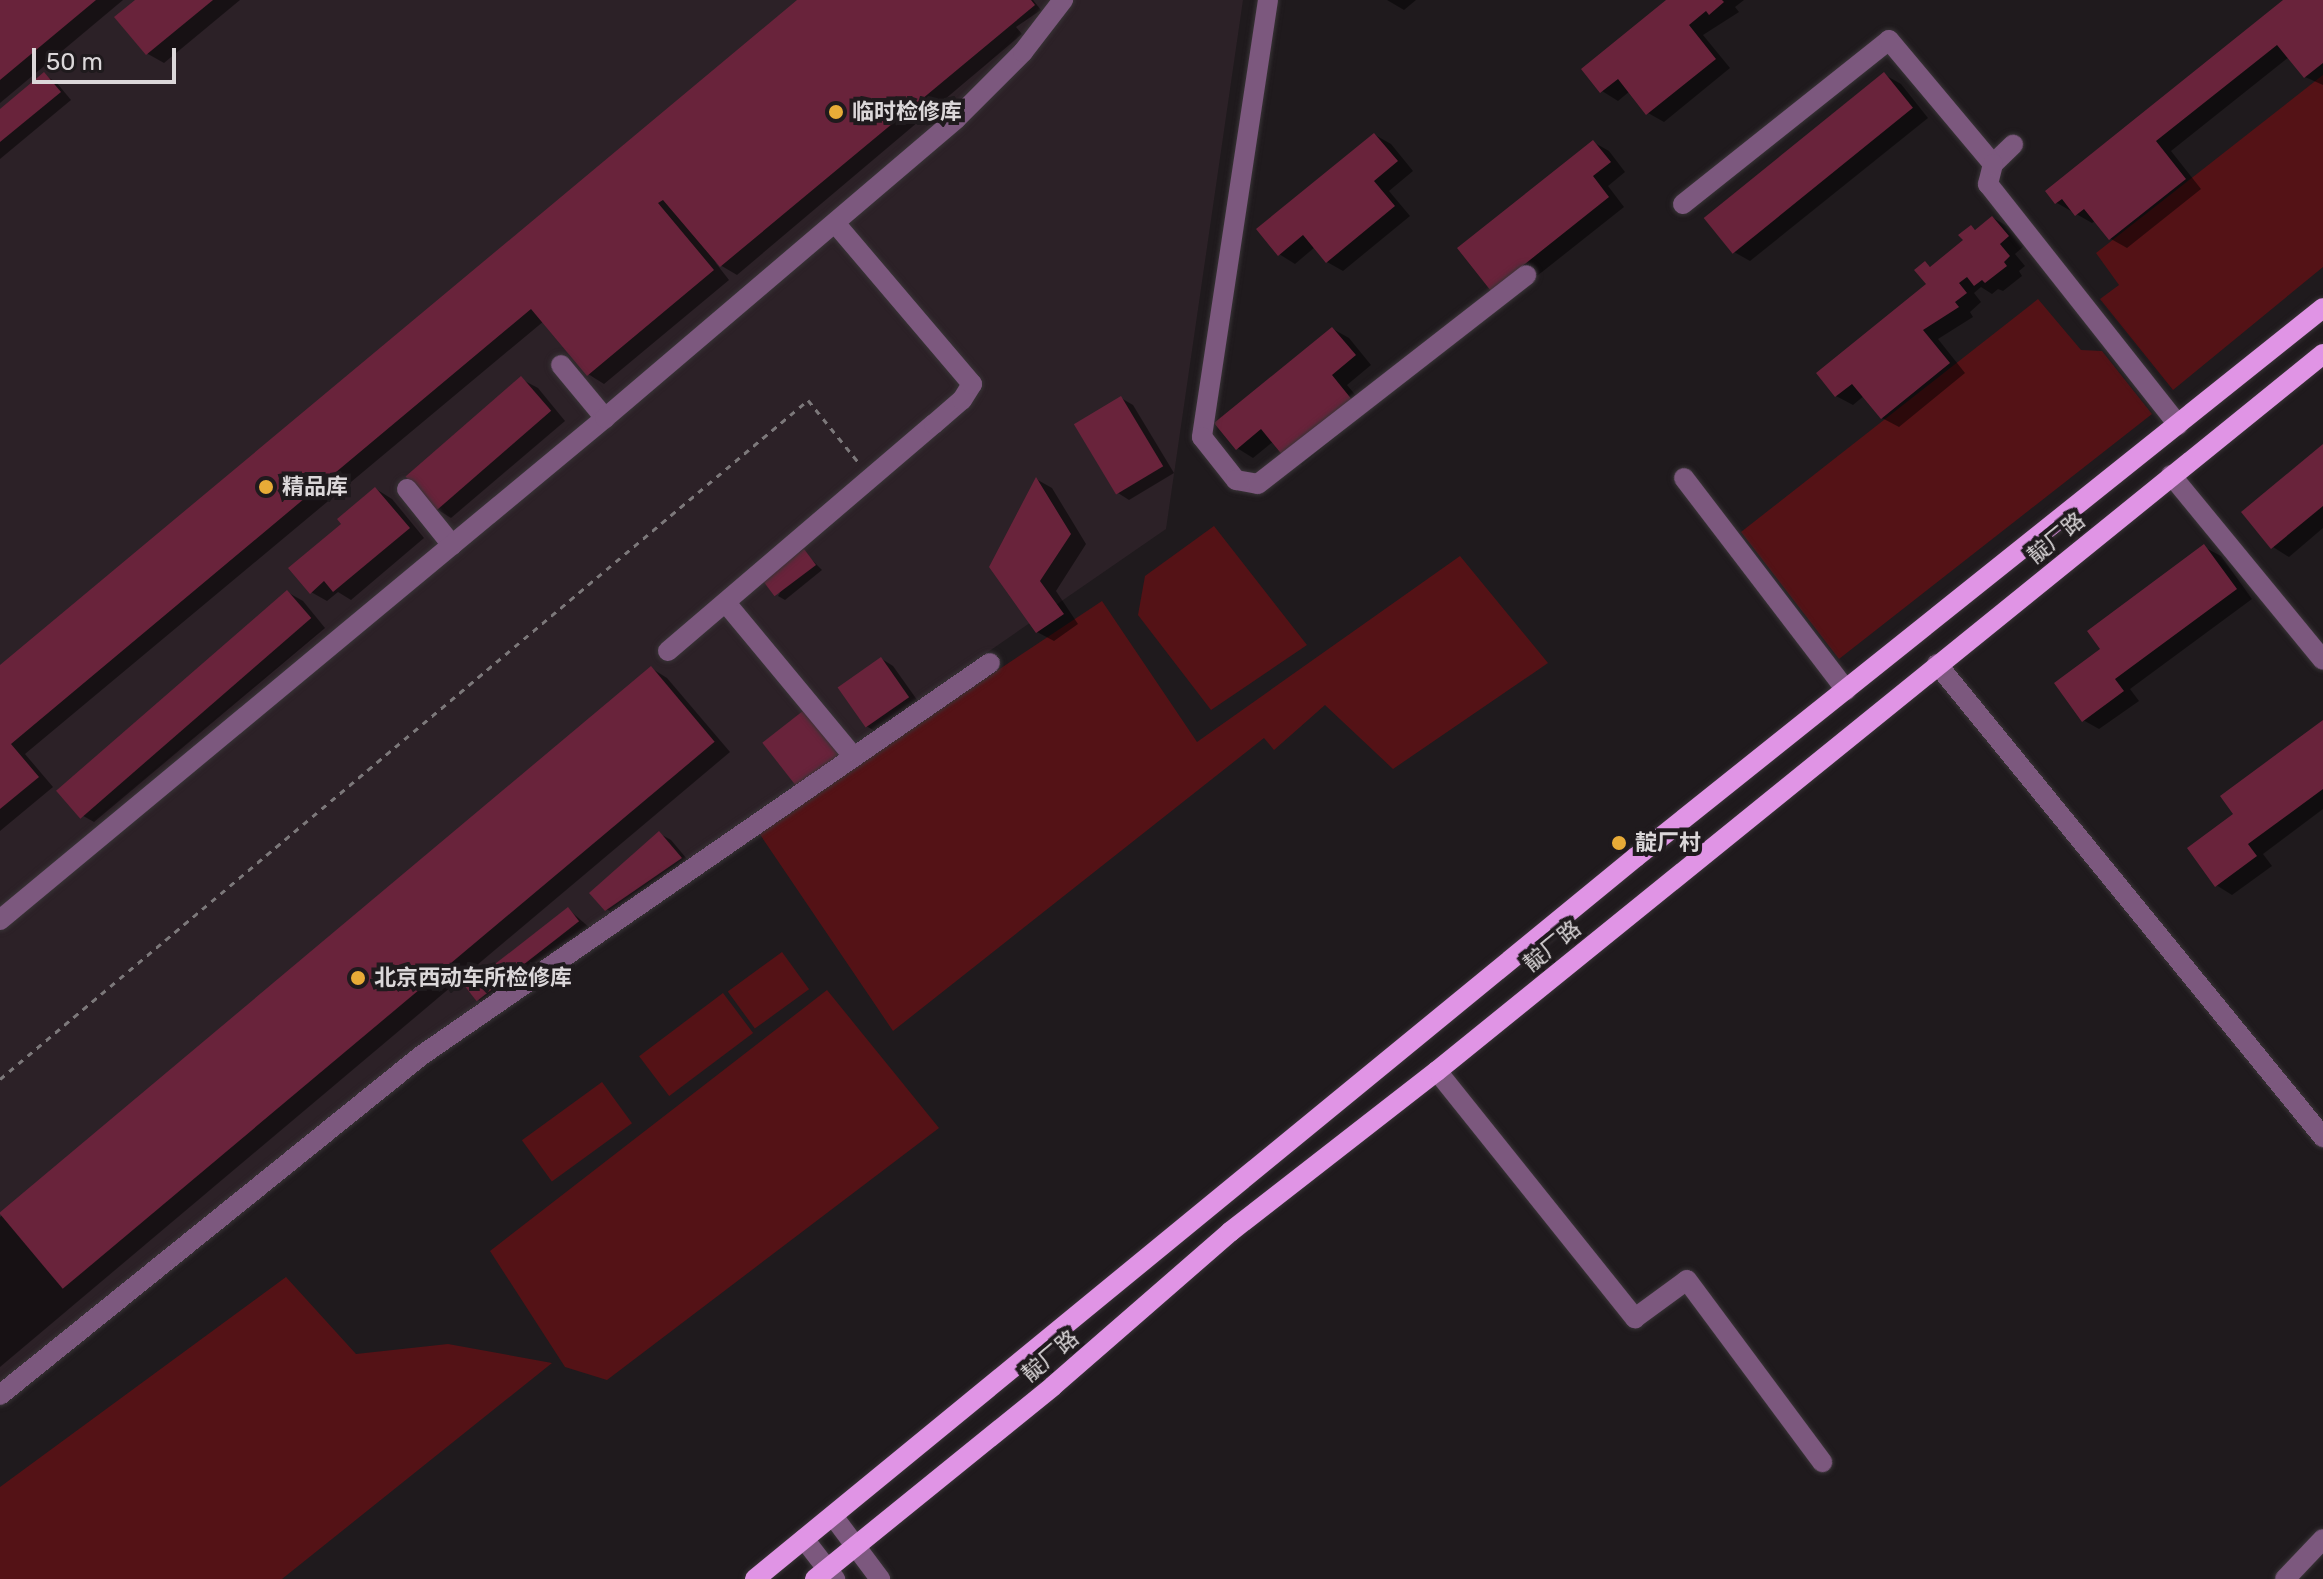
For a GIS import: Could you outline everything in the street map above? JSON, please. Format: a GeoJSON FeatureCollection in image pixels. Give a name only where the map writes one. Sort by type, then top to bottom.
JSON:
{"type":"FeatureCollection","features":[{"type":"Feature","properties":{"kind":"main road"},"geometry":{"type":"LineString","coordinates":[[755,1579],[1611,878],[2323,308]]}},
{"type":"Feature","properties":{"kind":"main road","name":"靛厂路"},"geometry":{"type":"LineString","coordinates":[[826,1576],[856,1546],[1053,1386],[1230,1232],[1437,1071],[2323,354]]}},
{"type":"Feature","properties":{"kind":"street"},"geometry":{"type":"LineString","coordinates":[[1,917],[605,418],[956,119],[1023,52],[1063,0]]}},
{"type":"Feature","properties":{"kind":"street"},"geometry":{"type":"LineString","coordinates":[[1268,0],[1202,437],[1236,480],[1258,484],[1526,275]]}},
{"type":"Feature","properties":{"kind":"street"},"geometry":{"type":"LineString","coordinates":[[1683,204],[1889,40],[1993,164]]}},
{"type":"Feature","properties":{"kind":"street"},"geometry":{"type":"LineString","coordinates":[[2013,145],[1993,164],[1988,184],[2178,425]]}},
{"type":"Feature","properties":{"kind":"street"},"geometry":{"type":"LineString","coordinates":[[668,651],[962,400],[972,384],[835,223]]}},
{"type":"Feature","properties":{"kind":"street"},"geometry":{"type":"LineString","coordinates":[[561,365],[605,418]]}},
{"type":"Feature","properties":{"kind":"street"},"geometry":{"type":"LineString","coordinates":[[2171,475],[2323,660]]}},
{"type":"Feature","properties":{"kind":"street"},"geometry":{"type":"LineString","coordinates":[[1684,478],[1846,690]]}},
{"type":"Feature","properties":{"kind":"street"},"geometry":{"type":"LineString","coordinates":[[407,489],[452,545]]}},
{"type":"Feature","properties":{"kind":"street"},"geometry":{"type":"LineString","coordinates":[[726,603],[853,756]]}},
{"type":"Feature","properties":{"kind":"street"},"geometry":{"type":"LineString","coordinates":[[0,1395],[422,1055],[990,663]]}},
{"type":"Feature","properties":{"kind":"street"},"geometry":{"type":"LineString","coordinates":[[1937,664],[2323,1137]]}},
{"type":"Feature","properties":{"kind":"street"},"geometry":{"type":"LineString","coordinates":[[1437,1071],[1635,1318],[1687,1280],[1822,1462]]}},
{"type":"Feature","properties":{"kind":"street"},"geometry":{"type":"LineString","coordinates":[[833,1516],[880,1579]]}},
{"type":"Feature","properties":{"kind":"street"},"geometry":{"type":"LineString","coordinates":[[804,1539],[826,1576]]}},
{"type":"Feature","properties":{"kind":"street"},"geometry":{"type":"LineString","coordinates":[[2285,1579],[2323,1539]]}},
{"type":"Feature","properties":{"kind":"path"},"geometry":{"type":"LineString","coordinates":[[0,1079],[808,400],[872,478]]}},
{"type":"Feature","properties":{"kind":"shaded area"},"geometry":{"type":"Polygon","coordinates":[[[0,0],[1243,0],[1166,529],[427,1039],[0,1400],[0,0]]]}},
{"type":"Feature","properties":{"kind":"shaded area"},"geometry":{"type":"Polygon","coordinates":[[[2323,75],[2323,267],[2173,390],[2100,299],[2119,285],[2096,253],[2323,75]]]}},
{"type":"Feature","properties":{"kind":"shaded area"},"geometry":{"type":"Polygon","coordinates":[[[2038,299],[2081,350],[2102,351],[2152,414],[1839,659],[1741,532],[2038,299]]]}},
{"type":"Feature","properties":{"kind":"shaded area"},"geometry":{"type":"Polygon","coordinates":[[[1214,526],[1307,645],[1211,710],[1138,615],[1145,576],[1214,526]]]}},
{"type":"Feature","properties":{"kind":"shaded area"},"geometry":{"type":"Polygon","coordinates":[[[1460,556],[1548,663],[1393,769],[1325,705],[1274,750],[1264,738],[893,1031],[757,830],[1102,601],[1197,742],[1460,556]]]}},
{"type":"Feature","properties":{"kind":"shaded area"},"geometry":{"type":"Polygon","coordinates":[[[782,952],[809,989],[755,1029],[728,991],[782,952]]]}},
{"type":"Feature","properties":{"kind":"shaded area"},"geometry":{"type":"Polygon","coordinates":[[[827,990],[939,1128],[607,1380],[565,1367],[490,1251],[827,990]]]}},
{"type":"Feature","properties":{"kind":"shaded area"},"geometry":{"type":"Polygon","coordinates":[[[723,993],[753,1033],[669,1096],[639,1056],[723,993]]]}},
{"type":"Feature","properties":{"kind":"shaded area"},"geometry":{"type":"Polygon","coordinates":[[[602,1082],[632,1123],[552,1181],[522,1140],[602,1082]]]}},
{"type":"Feature","properties":{"kind":"shaded area"},"geometry":{"type":"Polygon","coordinates":[[[286,1277],[356,1354],[448,1344],[552,1363],[282,1579],[0,1579],[0,1487],[286,1277]]]}},
{"type":"Feature","properties":{"kind":"building"},"geometry":{"type":"Polygon","coordinates":[[[0,0],[96,0],[0,80],[0,0]]]}},
{"type":"Feature","properties":{"kind":"building"},"geometry":{"type":"Polygon","coordinates":[[[135,0],[213,0],[146,55],[114,17],[135,0]]]}},
{"type":"Feature","properties":{"kind":"building","name":"精品库"},"geometry":{"type":"Polygon","coordinates":[[[797,0],[1031,0],[1035,5],[720,267],[663,200],[658,203],[714,270],[587,376],[531,309],[11,744],[39,777],[0,809],[0,665],[797,0]]]}},
{"type":"Feature","properties":{"kind":"building"},"geometry":{"type":"Polygon","coordinates":[[[1666,0],[1724,2],[1709,15],[1706,11],[1689,25],[1716,59],[1646,115],[1618,79],[1600,93],[1581,69],[1666,0]]]}},
{"type":"Feature","properties":{"kind":"building"},"geometry":{"type":"Polygon","coordinates":[[[2283,0],[2323,0],[2323,63],[2304,78],[2277,45],[2156,141],[2186,179],[2109,240],[2084,209],[2075,216],[2062,199],[2055,204],[2045,191],[2283,0]]]}},
{"type":"Feature","properties":{"kind":"building"},"geometry":{"type":"Polygon","coordinates":[[[44,72],[61,92],[0,142],[0,109],[44,72]]]}},
{"type":"Feature","properties":{"kind":"building"},"geometry":{"type":"Polygon","coordinates":[[[1884,72],[1913,108],[1733,254],[1704,218],[1884,72]]]}},
{"type":"Feature","properties":{"kind":"building"},"geometry":{"type":"Polygon","coordinates":[[[1374,133],[1398,161],[1374,181],[1395,206],[1326,263],[1303,235],[1278,256],[1256,229],[1374,133]]]}},
{"type":"Feature","properties":{"kind":"building"},"geometry":{"type":"Polygon","coordinates":[[[1593,140],[1611,162],[1593,176],[1609,197],[1491,291],[1457,248],[1593,140]]]}},
{"type":"Feature","properties":{"kind":"building"},"geometry":{"type":"Polygon","coordinates":[[[1992,216],[2009,236],[2000,244],[2010,256],[2004,262],[2007,266],[1985,283],[1982,280],[1974,286],[1967,277],[1959,283],[1967,293],[1955,302],[1959,307],[1923,330],[1950,363],[1881,419],[1852,384],[1835,397],[1816,373],[1926,284],[1914,270],[1925,261],[1930,267],[1963,240],[1958,235],[1971,225],[1975,230],[1992,216]]]}},
{"type":"Feature","properties":{"kind":"building"},"geometry":{"type":"Polygon","coordinates":[[[1332,327],[1356,355],[1332,375],[1353,401],[1284,457],[1261,429],[1236,450],[1214,423],[1332,327]]]}},
{"type":"Feature","properties":{"kind":"building"},"geometry":{"type":"Polygon","coordinates":[[[521,376],[551,411],[436,511],[406,476],[521,376]]]}},
{"type":"Feature","properties":{"kind":"building"},"geometry":{"type":"Polygon","coordinates":[[[1121,396],[1163,466],[1116,495],[1074,424],[1121,396]]]}},
{"type":"Feature","properties":{"kind":"building"},"geometry":{"type":"Polygon","coordinates":[[[2323,444],[2323,506],[2271,549],[2241,512],[2323,444]]]}},
{"type":"Feature","properties":{"kind":"building"},"geometry":{"type":"Polygon","coordinates":[[[1036,477],[1071,534],[1040,581],[1064,614],[1036,633],[989,567],[1036,477]]]}},
{"type":"Feature","properties":{"kind":"building"},"geometry":{"type":"Polygon","coordinates":[[[375,487],[410,528],[333,592],[324,581],[310,594],[288,568],[341,524],[337,519],[375,487]]]}},
{"type":"Feature","properties":{"kind":"building"},"geometry":{"type":"Polygon","coordinates":[[[2204,544],[2237,589],[2115,679],[2124,691],[2082,722],[2054,683],[2100,649],[2087,631],[2204,544]]]}},
{"type":"Feature","properties":{"kind":"building"},"geometry":{"type":"Polygon","coordinates":[[[804,549],[816,565],[775,596],[762,580],[804,549]]]}},
{"type":"Feature","properties":{"kind":"building"},"geometry":{"type":"Polygon","coordinates":[[[287,590],[311,618],[80,819],[56,791],[287,590]]]}},
{"type":"Feature","properties":{"kind":"building"},"geometry":{"type":"Polygon","coordinates":[[[881,657],[909,697],[866,728],[838,687],[881,657]]]}},
{"type":"Feature","properties":{"kind":"building","name":"北京西动车所检修库"},"geometry":{"type":"Polygon","coordinates":[[[651,666],[715,742],[63,1289],[0,1212],[651,666]]]}},
{"type":"Feature","properties":{"kind":"building"},"geometry":{"type":"Polygon","coordinates":[[[808,707],[847,757],[801,792],[762,743],[808,707]]]}},
{"type":"Feature","properties":{"kind":"building"},"geometry":{"type":"Polygon","coordinates":[[[2323,720],[2323,789],[2248,844],[2257,856],[2215,887],[2187,848],[2233,814],[2220,796],[2323,720]]]}},
{"type":"Feature","properties":{"kind":"building"},"geometry":{"type":"Polygon","coordinates":[[[659,831],[682,858],[605,911],[589,893],[659,831]]]}},
{"type":"Feature","properties":{"kind":"building"},"geometry":{"type":"Polygon","coordinates":[[[568,907],[579,921],[477,1001],[466,987],[568,907]]]}},
{"type":"Feature","properties":{"kind":"place","name":"临时检修库"},"geometry":{"type":"Point","coordinates":[836,112]}},
{"type":"Feature","properties":{"kind":"place","name":"精品库"},"geometry":{"type":"Point","coordinates":[266,487]}},
{"type":"Feature","properties":{"kind":"place","name":"靛厂村"},"geometry":{"type":"Point","coordinates":[1619,843]}},
{"type":"Feature","properties":{"kind":"place","name":"北京西动车所检修库"},"geometry":{"type":"Point","coordinates":[358,978]}}]}
